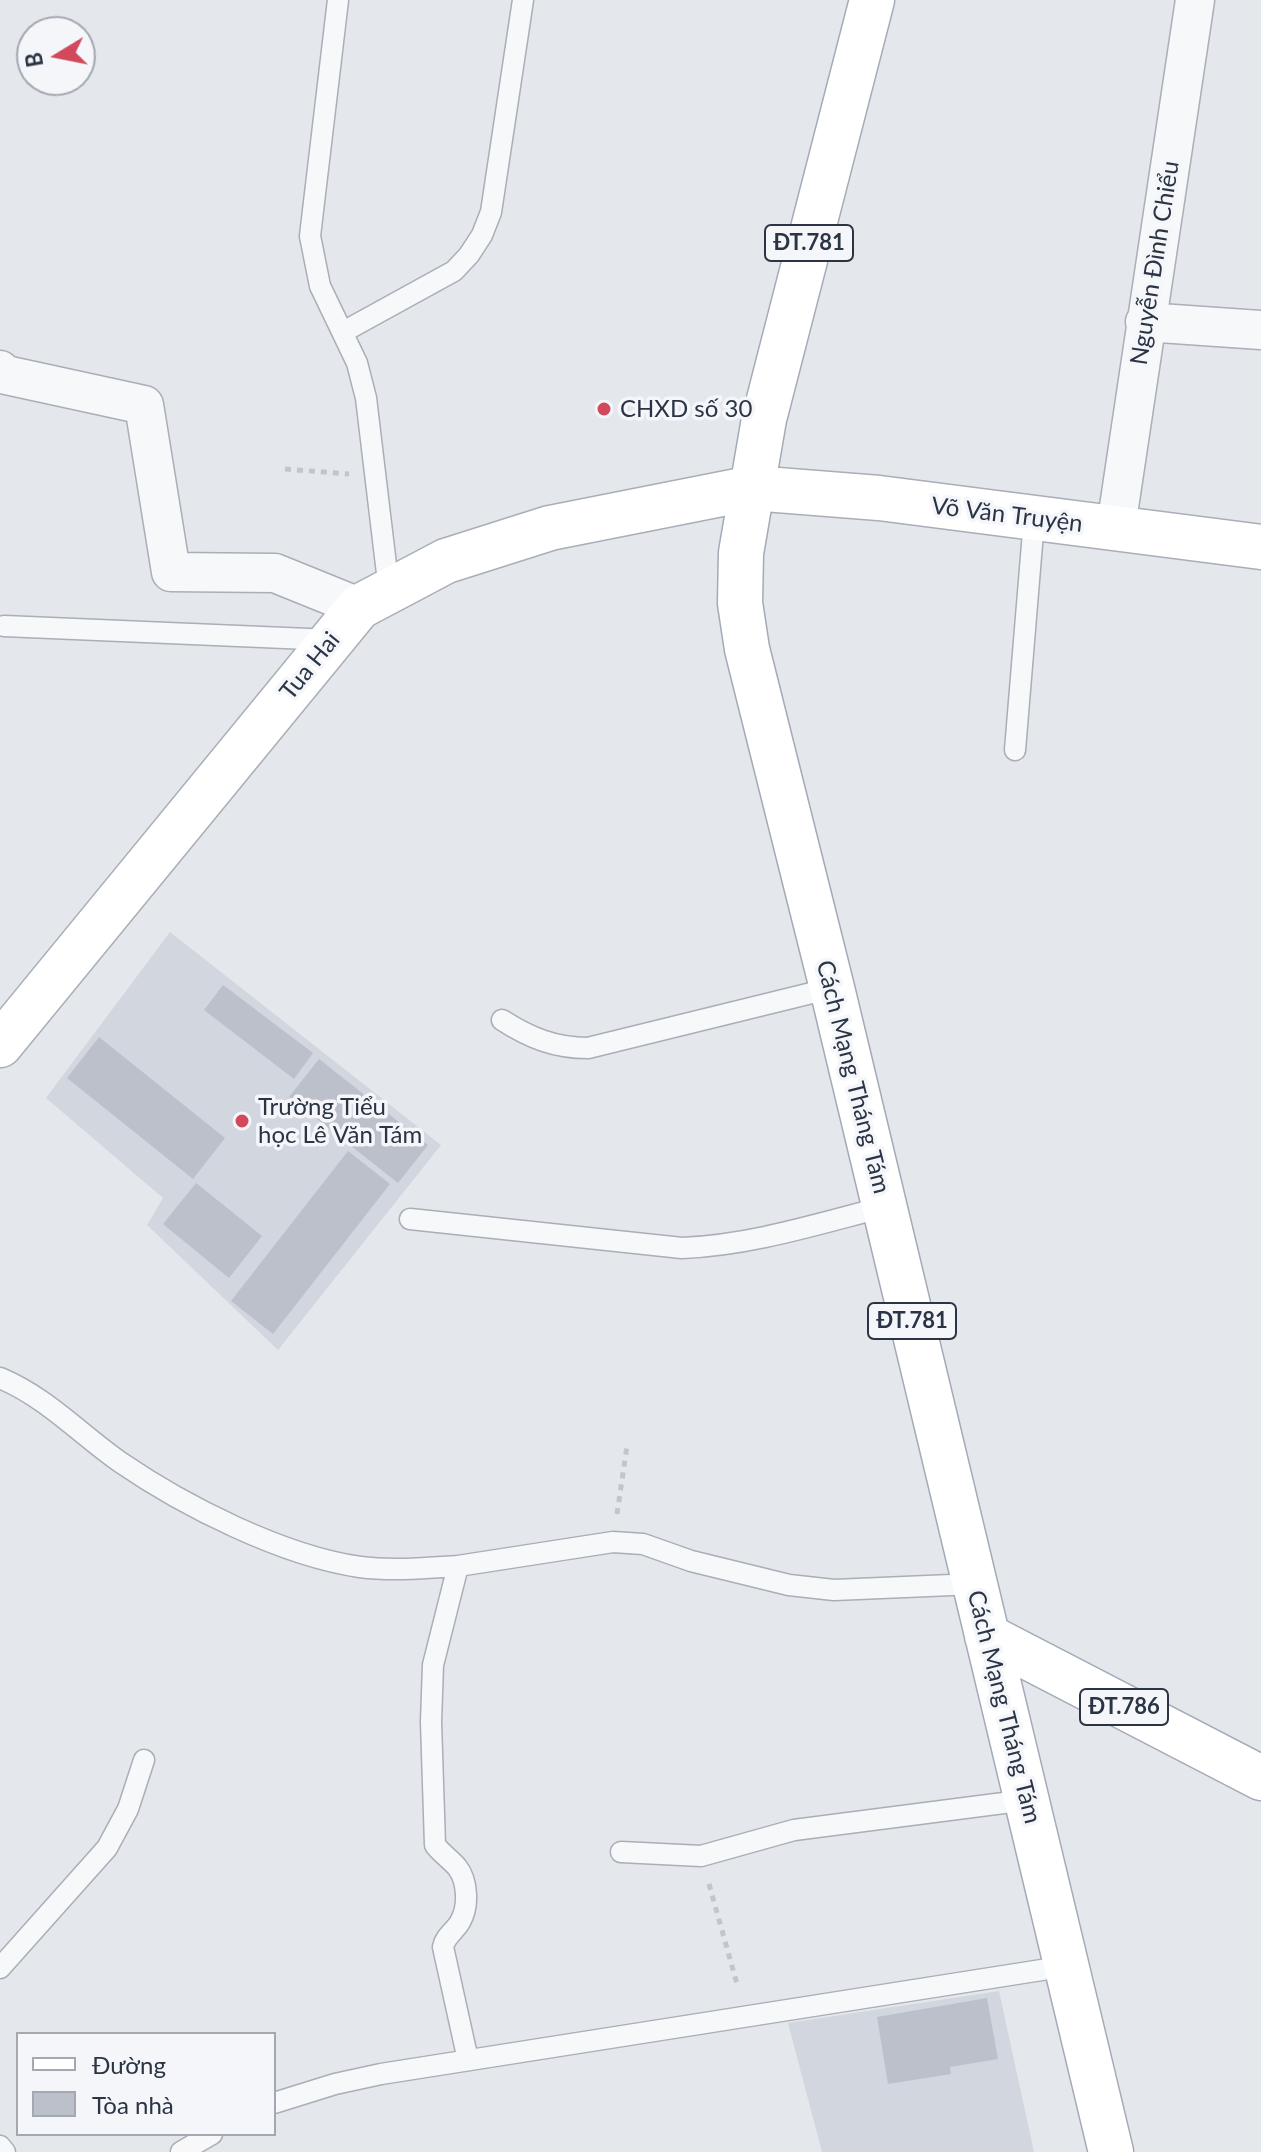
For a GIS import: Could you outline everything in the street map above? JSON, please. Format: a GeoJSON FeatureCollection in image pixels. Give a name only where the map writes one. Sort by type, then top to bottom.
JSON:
{"type":"FeatureCollection","features":[{"type":"Feature","properties":{"kind":"main road","name":"Cách Mạng Tháng Tám"},"geometry":{"type":"LineString","coordinates":[[872,0],[764,419],[741,553],[740,603],[747,649],[832,988],[1111,2152]]}},
{"type":"Feature","properties":{"kind":"main road","name":"Võ Văn Truyện"},"geometry":{"type":"LineString","coordinates":[[752,488],[879,498],[1261,547]]}},
{"type":"Feature","properties":{"kind":"main road","name":"Tua Hai"},"geometry":{"type":"LineString","coordinates":[[0,1045],[332,640],[374,599],[446,561],[550,528],[752,488]]}},
{"type":"Feature","properties":{"kind":"main road","name":"ĐT.786"},"geometry":{"type":"LineString","coordinates":[[987,1636],[1261,1778]]}},
{"type":"Feature","properties":{"kind":"street","name":"Nguyễn Đình Chiểu"},"geometry":{"type":"LineString","coordinates":[[1116,527],[1195,0]]}},
{"type":"Feature","properties":{"kind":"street"},"geometry":{"type":"LineString","coordinates":[[1145,322],[1261,330]]}},
{"type":"Feature","properties":{"kind":"street"},"geometry":{"type":"LineString","coordinates":[[0,370],[6,375],[144,405],[171,572],[275,573],[374,599]]}},
{"type":"Feature","properties":{"kind":"lane"},"geometry":{"type":"LineString","coordinates":[[338,0],[310,236],[320,286],[357,363],[366,398],[374,475],[374,599]]}},
{"type":"Feature","properties":{"kind":"lane"},"geometry":{"type":"LineString","coordinates":[[343,332],[454,271],[482,235],[491,212],[523,0]]}},
{"type":"Feature","properties":{"kind":"lane"},"geometry":{"type":"LineString","coordinates":[[1015,750],[1034,520]]}},
{"type":"Feature","properties":{"kind":"lane"},"geometry":{"type":"LineString","coordinates":[[4,626],[332,640]]}},
{"type":"Feature","properties":{"kind":"lane"},"geometry":{"type":"LineString","coordinates":[[502,1020],[542,1042],[567,1048],[588,1048],[832,988]]}},
{"type":"Feature","properties":{"kind":"lane"},"geometry":{"type":"LineString","coordinates":[[410,1219],[682,1248],[747,1242],[884,1207]]}},
{"type":"Feature","properties":{"kind":"lane"},"geometry":{"type":"LineString","coordinates":[[0,1378],[46,1403],[121,1462],[166,1491],[298,1553],[360,1567],[458,1566],[613,1542],[643,1544],[691,1561],[789,1585],[834,1590],[975,1584]]}},
{"type":"Feature","properties":{"kind":"lane"},"geometry":{"type":"LineString","coordinates":[[458,1566],[433,1665],[431,1737],[435,1845],[455,1864],[464,1884],[462,1920],[443,1947],[468,2060]]}},
{"type":"Feature","properties":{"kind":"lane"},"geometry":{"type":"LineString","coordinates":[[0,1968],[107,1848],[128,1809],[144,1760]]}},
{"type":"Feature","properties":{"kind":"lane"},"geometry":{"type":"LineString","coordinates":[[621,1852],[701,1856],[794,1830],[1027,1800]]}},
{"type":"Feature","properties":{"kind":"lane"},"geometry":{"type":"LineString","coordinates":[[276,2102],[350,2081],[468,2060],[1067,1966]]}},
{"type":"Feature","properties":{"kind":"lane"},"geometry":{"type":"LineString","coordinates":[[181,2152],[209,2136]]}},
{"type":"Feature","properties":{"kind":"lane"},"geometry":{"type":"LineString","coordinates":[[0,2146],[5,2152]]}},
{"type":"Feature","properties":{"kind":"path"},"geometry":{"type":"LineString","coordinates":[[285,469],[374,475]]}},
{"type":"Feature","properties":{"kind":"path"},"geometry":{"type":"LineString","coordinates":[[613,1542],[627,1446]]}},
{"type":"Feature","properties":{"kind":"path"},"geometry":{"type":"LineString","coordinates":[[701,1856],[737,1984]]}},
{"type":"Feature","properties":{"kind":"shaded area","name":"Trường Tiểu học Lê Văn Tám"},"geometry":{"type":"Polygon","coordinates":[[[170,932],[441,1145],[278,1350],[147,1225],[163,1198],[46,1098],[170,932]]]}},
{"type":"Feature","properties":{"kind":"shaded area"},"geometry":{"type":"Polygon","coordinates":[[[999,1991],[1034,2152],[822,2152],[788,2023],[999,1991]]]}},
{"type":"Feature","properties":{"kind":"building"},"geometry":{"type":"Polygon","coordinates":[[[223,985],[313,1053],[294,1079],[204,1010],[223,985]]]}},
{"type":"Feature","properties":{"kind":"building"},"geometry":{"type":"Polygon","coordinates":[[[99,1037],[225,1138],[193,1179],[67,1078],[99,1037]]]}},
{"type":"Feature","properties":{"kind":"building"},"geometry":{"type":"Polygon","coordinates":[[[319,1059],[428,1145],[398,1183],[289,1097],[319,1059]]]}},
{"type":"Feature","properties":{"kind":"building"},"geometry":{"type":"Polygon","coordinates":[[[348,1151],[390,1184],[273,1334],[231,1301],[348,1151]]]}},
{"type":"Feature","properties":{"kind":"building"},"geometry":{"type":"Polygon","coordinates":[[[196,1183],[262,1236],[229,1278],[163,1224],[196,1183]]]}},
{"type":"Feature","properties":{"kind":"building"},"geometry":{"type":"Polygon","coordinates":[[[987,1998],[998,2059],[950,2067],[951,2074],[888,2084],[877,2017],[987,1998]]]}},
{"type":"Feature","properties":{"kind":"place","name":"CHXD số 30"},"geometry":{"type":"Point","coordinates":[604,409]}},
{"type":"Feature","properties":{"kind":"place","name":"Trường Tiểu học Lê Văn Tám"},"geometry":{"type":"Point","coordinates":[242,1121]}}]}
